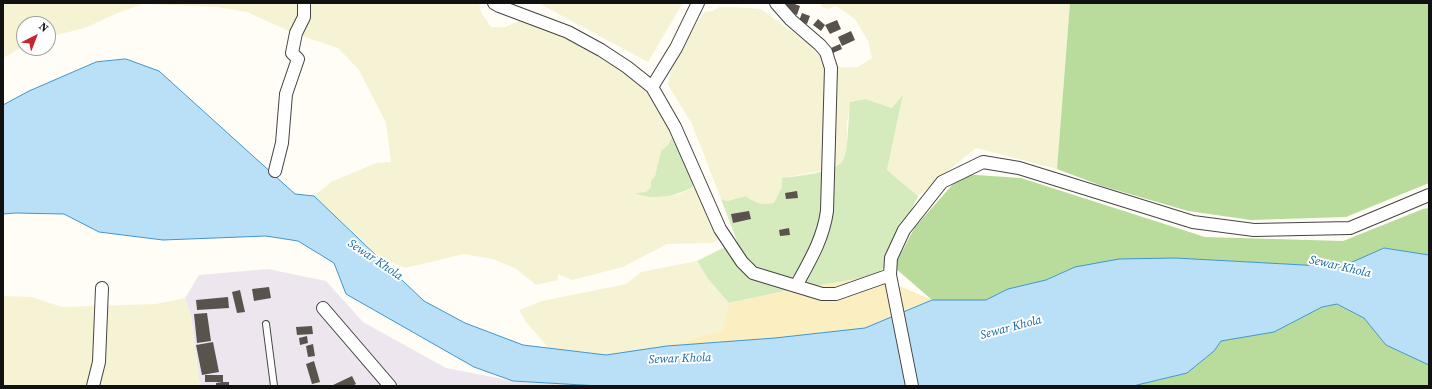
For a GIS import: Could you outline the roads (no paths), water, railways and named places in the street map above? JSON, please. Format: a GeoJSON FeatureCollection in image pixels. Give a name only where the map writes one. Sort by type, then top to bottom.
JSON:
{"type":"FeatureCollection","features":[{"type":"Feature","properties":{"kind":"street"},"geometry":{"type":"LineString","coordinates":[[274,171],[282,143],[286,94],[298,59],[292,53],[296,33],[304,17],[304,3]]}},
{"type":"Feature","properties":{"kind":"street"},"geometry":{"type":"LineString","coordinates":[[494,3],[568,32],[601,50],[627,67],[652,87],[675,127],[720,229],[742,262],[753,274],[822,294],[836,294],[890,275]]}},
{"type":"Feature","properties":{"kind":"street"},"geometry":{"type":"LineString","coordinates":[[652,87],[676,48],[698,3]]}},
{"type":"Feature","properties":{"kind":"street"},"geometry":{"type":"LineString","coordinates":[[776,3],[791,20],[826,52],[831,68],[827,212],[825,229],[817,248],[796,286]]}},
{"type":"Feature","properties":{"kind":"street"},"geometry":{"type":"LineString","coordinates":[[912,386],[890,275],[891,258],[904,230],[942,182],[983,162],[1019,168],[1193,222],[1254,230],[1350,228],[1429,195]]}},
{"type":"Feature","properties":{"kind":"street"},"geometry":{"type":"LineString","coordinates":[[93,386],[98,362],[102,288]]}},
{"type":"Feature","properties":{"kind":"street"},"geometry":{"type":"LineString","coordinates":[[323,308],[390,386]]}},
{"type":"Feature","properties":{"kind":"lane"},"geometry":{"type":"LineString","coordinates":[[266,324],[274,386]]}},
{"type":"Feature","properties":{"kind":"water","name":"Sewar Khola"},"geometry":{"type":"Polygon","coordinates":[[[126,59],[159,71],[295,194],[314,196],[424,301],[465,323],[523,345],[606,355],[667,346],[775,338],[865,328],[932,300],[986,300],[1008,289],[1046,280],[1075,267],[1119,259],[1175,258],[1341,267],[1384,248],[1429,255],[1429,365],[1386,345],[1364,318],[1337,304],[1322,307],[1274,332],[1221,341],[1214,351],[1187,373],[1133,386],[600,386],[513,381],[474,367],[346,294],[334,263],[298,241],[266,236],[163,240],[99,232],[64,214],[3,214],[3,105],[29,91],[96,62],[126,59]]]}}]}
